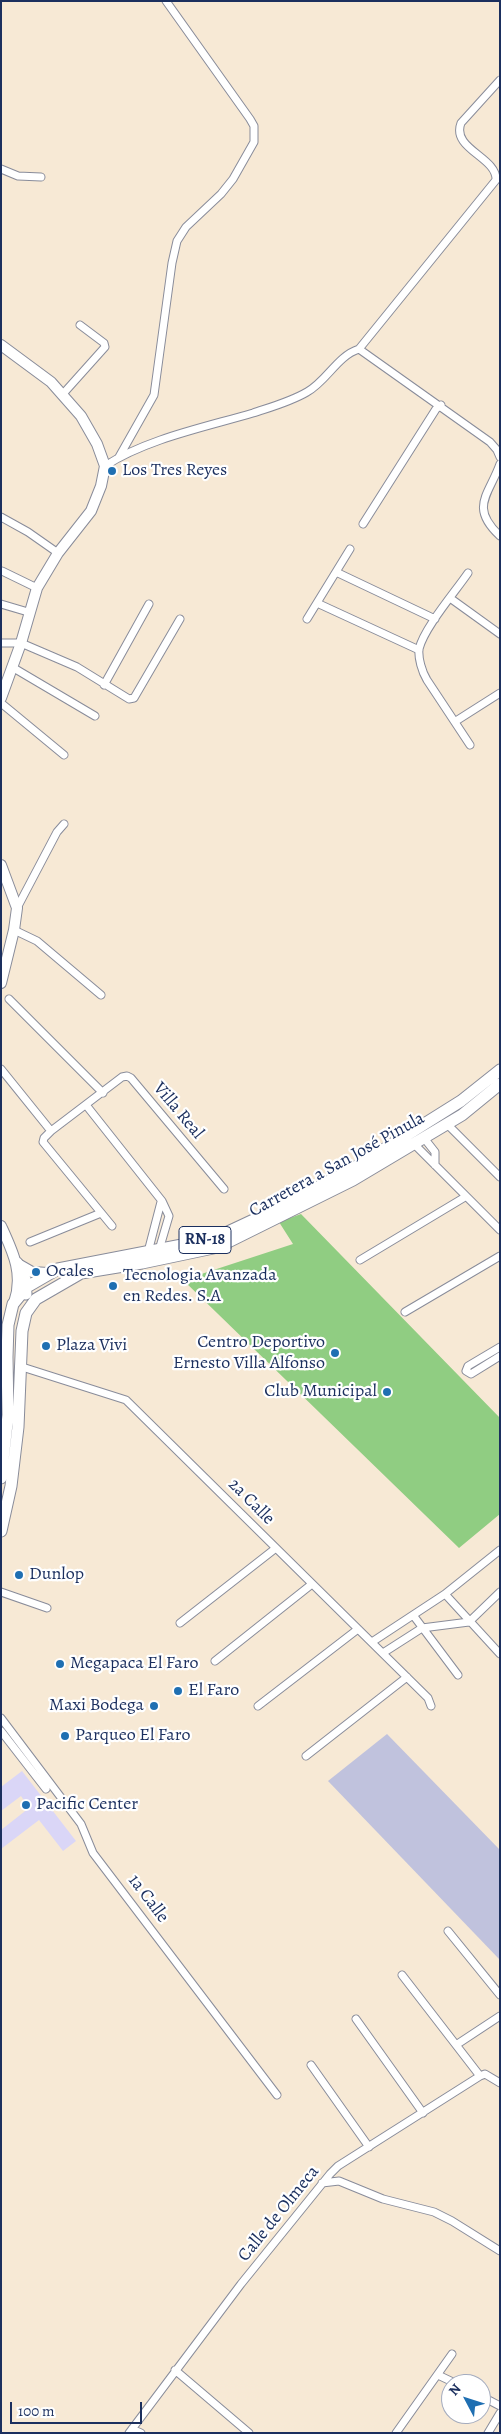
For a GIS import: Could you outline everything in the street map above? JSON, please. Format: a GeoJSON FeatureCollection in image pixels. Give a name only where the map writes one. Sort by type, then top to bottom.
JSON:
{"type":"FeatureCollection","features":[{"type":"Feature","properties":{"kind":"main road","name":"Carretera a San José Pinula"},"geometry":{"type":"LineString","coordinates":[[1,1531],[11,1486],[18,1427],[16,1373],[7,1339],[13,1304],[27,1287],[48,1273],[78,1263],[153,1251],[212,1238],[260,1217],[343,1174],[461,1102],[500,1070]]}},
{"type":"Feature","properties":{"kind":"main road","name":"Carretera a San José Pinula"},"geometry":{"type":"LineString","coordinates":[[2,1472],[8,1415],[23,1323],[30,1305],[42,1294],[81,1273],[218,1247],[422,1143],[500,1084]]}},
{"type":"Feature","properties":{"kind":"main road"},"geometry":{"type":"LineString","coordinates":[[18,1264],[27,1287],[26,1297],[16,1325],[15,1336],[20,1348]]}},
{"type":"Feature","properties":{"kind":"street"},"geometry":{"type":"LineString","coordinates":[[119,456],[154,396],[172,263],[177,241],[197,214],[220,194],[233,179],[254,142],[256,134],[250,119],[166,1]]}},
{"type":"Feature","properties":{"kind":"street"},"geometry":{"type":"LineString","coordinates":[[105,466],[119,456],[285,403],[308,392],[346,355],[359,349],[498,180],[492,169],[463,141],[459,132],[460,123],[500,80]]}},
{"type":"Feature","properties":{"kind":"street"},"geometry":{"type":"LineString","coordinates":[[1,169],[18,176],[42,177]]}},
{"type":"Feature","properties":{"kind":"street"},"geometry":{"type":"LineString","coordinates":[[62,395],[105,347],[104,343],[80,325]]}},
{"type":"Feature","properties":{"kind":"street"},"geometry":{"type":"LineString","coordinates":[[1,345],[37,371],[81,416],[90,430],[105,466],[101,486],[91,511],[58,553],[37,588],[28,612],[21,643],[1,698]]}},
{"type":"Feature","properties":{"kind":"street"},"geometry":{"type":"LineString","coordinates":[[359,349],[441,405],[490,442],[498,450],[500,457]]}},
{"type":"Feature","properties":{"kind":"street"},"geometry":{"type":"LineString","coordinates":[[363,524],[436,409],[441,405]]}},
{"type":"Feature","properties":{"kind":"street"},"geometry":{"type":"LineString","coordinates":[[500,464],[482,505],[484,517],[500,536]]}},
{"type":"Feature","properties":{"kind":"street"},"geometry":{"type":"LineString","coordinates":[[1,517],[28,532],[58,553]]}},
{"type":"Feature","properties":{"kind":"street"},"geometry":{"type":"LineString","coordinates":[[307,620],[350,549]]}},
{"type":"Feature","properties":{"kind":"street"},"geometry":{"type":"LineString","coordinates":[[2,571],[37,588]]}},
{"type":"Feature","properties":{"kind":"street"},"geometry":{"type":"LineString","coordinates":[[336,572],[435,619]]}},
{"type":"Feature","properties":{"kind":"street"},"geometry":{"type":"LineString","coordinates":[[468,573],[435,619],[419,650],[426,680],[456,721],[470,745]]}},
{"type":"Feature","properties":{"kind":"street"},"geometry":{"type":"LineString","coordinates":[[450,598],[500,634]]}},
{"type":"Feature","properties":{"kind":"street"},"geometry":{"type":"LineString","coordinates":[[317,603],[419,650]]}},
{"type":"Feature","properties":{"kind":"street"},"geometry":{"type":"LineString","coordinates":[[1,604],[28,612]]}},
{"type":"Feature","properties":{"kind":"street"},"geometry":{"type":"LineString","coordinates":[[104,684],[149,604]]}},
{"type":"Feature","properties":{"kind":"street"},"geometry":{"type":"LineString","coordinates":[[1,643],[21,643],[77,667],[129,699],[134,698],[180,619]]}},
{"type":"Feature","properties":{"kind":"street"},"geometry":{"type":"LineString","coordinates":[[12,667],[95,716]]}},
{"type":"Feature","properties":{"kind":"street"},"geometry":{"type":"LineString","coordinates":[[456,721],[500,693]]}},
{"type":"Feature","properties":{"kind":"street"},"geometry":{"type":"LineString","coordinates":[[1,703],[64,756]]}},
{"type":"Feature","properties":{"kind":"street"},"geometry":{"type":"LineString","coordinates":[[1,983],[14,930],[16,908],[57,832],[64,824]]}},
{"type":"Feature","properties":{"kind":"street"},"geometry":{"type":"LineString","coordinates":[[1,865],[16,908]]}},
{"type":"Feature","properties":{"kind":"street"},"geometry":{"type":"LineString","coordinates":[[14,930],[37,941],[101,995]]}},
{"type":"Feature","properties":{"kind":"street"},"geometry":{"type":"LineString","coordinates":[[9,999],[102,1093]]}},
{"type":"Feature","properties":{"kind":"street"},"geometry":{"type":"LineString","coordinates":[[1,1069],[52,1131],[44,1138],[43,1142],[112,1226]]}},
{"type":"Feature","properties":{"kind":"street","name":"Villa Real"},"geometry":{"type":"LineString","coordinates":[[52,1131],[122,1077],[127,1076],[131,1078],[224,1189]]}},
{"type":"Feature","properties":{"kind":"street"},"geometry":{"type":"LineString","coordinates":[[86,1104],[162,1201],[169,1216],[153,1251]]}},
{"type":"Feature","properties":{"kind":"street"},"geometry":{"type":"LineString","coordinates":[[447,1124],[500,1177]]}},
{"type":"Feature","properties":{"kind":"street"},"geometry":{"type":"LineString","coordinates":[[422,1143],[424,1157],[435,1165],[500,1230]]}},
{"type":"Feature","properties":{"kind":"street"},"geometry":{"type":"LineString","coordinates":[[422,1143],[435,1152],[435,1165]]}},
{"type":"Feature","properties":{"kind":"street"},"geometry":{"type":"LineString","coordinates":[[360,1260],[465,1197]]}},
{"type":"Feature","properties":{"kind":"street"},"geometry":{"type":"LineString","coordinates":[[153,1251],[162,1201]]}},
{"type":"Feature","properties":{"kind":"street"},"geometry":{"type":"LineString","coordinates":[[30,1242],[101,1212]]}},
{"type":"Feature","properties":{"kind":"street"},"geometry":{"type":"LineString","coordinates":[[1,1226],[18,1264],[19,1284],[13,1304]]}},
{"type":"Feature","properties":{"kind":"street"},"geometry":{"type":"LineString","coordinates":[[405,1312],[500,1256]]}},
{"type":"Feature","properties":{"kind":"street"},"geometry":{"type":"LineString","coordinates":[[18,1264],[32,1272],[48,1273]]}},
{"type":"Feature","properties":{"kind":"street"},"geometry":{"type":"LineString","coordinates":[[500,1347],[468,1366],[466,1371],[471,1374],[500,1356]]}},
{"type":"Feature","properties":{"kind":"street","name":"2a Calle"},"geometry":{"type":"LineString","coordinates":[[16,1373],[126,1400],[408,1677],[428,1698],[431,1706]]}},
{"type":"Feature","properties":{"kind":"street"},"geometry":{"type":"LineString","coordinates":[[180,1624],[276,1548]]}},
{"type":"Feature","properties":{"kind":"street"},"geometry":{"type":"LineString","coordinates":[[372,1642],[445,1594],[500,1550]]}},
{"type":"Feature","properties":{"kind":"street"},"geometry":{"type":"LineString","coordinates":[[215,1660],[312,1584]]}},
{"type":"Feature","properties":{"kind":"street"},"geometry":{"type":"LineString","coordinates":[[1,1592],[47,1608]]}},
{"type":"Feature","properties":{"kind":"street"},"geometry":{"type":"LineString","coordinates":[[383,1653],[422,1628],[469,1622],[500,1592]]}},
{"type":"Feature","properties":{"kind":"street"},"geometry":{"type":"LineString","coordinates":[[445,1594],[500,1654]]}},
{"type":"Feature","properties":{"kind":"street"},"geometry":{"type":"LineString","coordinates":[[413,1615],[458,1675]]}},
{"type":"Feature","properties":{"kind":"street"},"geometry":{"type":"LineString","coordinates":[[258,1706],[358,1629]]}},
{"type":"Feature","properties":{"kind":"street"},"geometry":{"type":"LineString","coordinates":[[306,1756],[408,1677]]}},
{"type":"Feature","properties":{"kind":"street","name":"1a Calle"},"geometry":{"type":"LineString","coordinates":[[1,1718],[81,1824],[94,1853],[277,2095]]}},
{"type":"Feature","properties":{"kind":"street"},"geometry":{"type":"LineString","coordinates":[[1,1732],[46,1789]]}},
{"type":"Feature","properties":{"kind":"street"},"geometry":{"type":"LineString","coordinates":[[448,1931],[500,1995]]}},
{"type":"Feature","properties":{"kind":"street"},"geometry":{"type":"LineString","coordinates":[[402,1975],[480,2076],[485,2074],[500,2083]]}},
{"type":"Feature","properties":{"kind":"street"},"geometry":{"type":"LineString","coordinates":[[456,2045],[500,2016]]}},
{"type":"Feature","properties":{"kind":"street"},"geometry":{"type":"LineString","coordinates":[[356,2019],[423,2113]]}},
{"type":"Feature","properties":{"kind":"street"},"geometry":{"type":"LineString","coordinates":[[311,2064],[369,2147]]}},
{"type":"Feature","properties":{"kind":"street","name":"Calle de Olmeca"},"geometry":{"type":"LineString","coordinates":[[131,2431],[175,2370],[322,2183],[338,2166],[480,2076]]}},
{"type":"Feature","properties":{"kind":"street"},"geometry":{"type":"LineString","coordinates":[[322,2183],[340,2181],[383,2199],[434,2212],[500,2251]]}},
{"type":"Feature","properties":{"kind":"street"},"geometry":{"type":"LineString","coordinates":[[396,2433],[452,2354]]}},
{"type":"Feature","properties":{"kind":"street"},"geometry":{"type":"LineString","coordinates":[[175,2370],[249,2433]]}},
{"type":"Feature","properties":{"kind":"street"},"geometry":{"type":"LineString","coordinates":[[488,2433],[500,2413]]}},
{"type":"Feature","properties":{"kind":"street"},"geometry":{"type":"LineString","coordinates":[[131,2431],[141,2433]]}},
{"type":"Feature","properties":{"kind":"shaded area"},"geometry":{"type":"Polygon","coordinates":[[[387,1734],[500,1850],[500,1960],[328,1781],[387,1734]]]}},
{"type":"Feature","properties":{"kind":"shaded area"},"geometry":{"type":"Polygon","coordinates":[[[22,1771],[76,1841],[63,1851],[39,1820],[1,1849],[1,1830],[29,1808],[21,1796],[1,1811],[1,1787],[22,1771]]]}},
{"type":"Feature","properties":{"kind":"green space","name":"Club Municipal"},"geometry":{"type":"Polygon","coordinates":[[[301,1214],[500,1418],[500,1514],[459,1548],[183,1280],[293,1244],[279,1222],[301,1214]]]}},
{"type":"Feature","properties":{"kind":"place","name":"Los Tres Reyes"},"geometry":{"type":"Point","coordinates":[112,471]}},
{"type":"Feature","properties":{"kind":"place","name":"Ocales"},"geometry":{"type":"Point","coordinates":[36,1272]}},
{"type":"Feature","properties":{"kind":"place","name":"Tecnologia Avanzada en Redes. S.A"},"geometry":{"type":"Point","coordinates":[113,1286]}},
{"type":"Feature","properties":{"kind":"place","name":"Plaza Vivi"},"geometry":{"type":"Point","coordinates":[46,1346]}},
{"type":"Feature","properties":{"kind":"place","name":"Centro Deportivo Ernesto Villa Alfonso"},"geometry":{"type":"Point","coordinates":[335,1353]}},
{"type":"Feature","properties":{"kind":"place","name":"Club Municipal"},"geometry":{"type":"Point","coordinates":[387,1392]}},
{"type":"Feature","properties":{"kind":"place","name":"Dunlop"},"geometry":{"type":"Point","coordinates":[19,1575]}},
{"type":"Feature","properties":{"kind":"place","name":"Megapaca El Faro"},"geometry":{"type":"Point","coordinates":[60,1664]}},
{"type":"Feature","properties":{"kind":"place","name":"El Faro"},"geometry":{"type":"Point","coordinates":[178,1691]}},
{"type":"Feature","properties":{"kind":"place","name":"Maxi Bodega"},"geometry":{"type":"Point","coordinates":[154,1706]}},
{"type":"Feature","properties":{"kind":"place","name":"Parqueo El Faro"},"geometry":{"type":"Point","coordinates":[65,1736]}},
{"type":"Feature","properties":{"kind":"place","name":"Pacific Center"},"geometry":{"type":"Point","coordinates":[26,1805]}}]}
